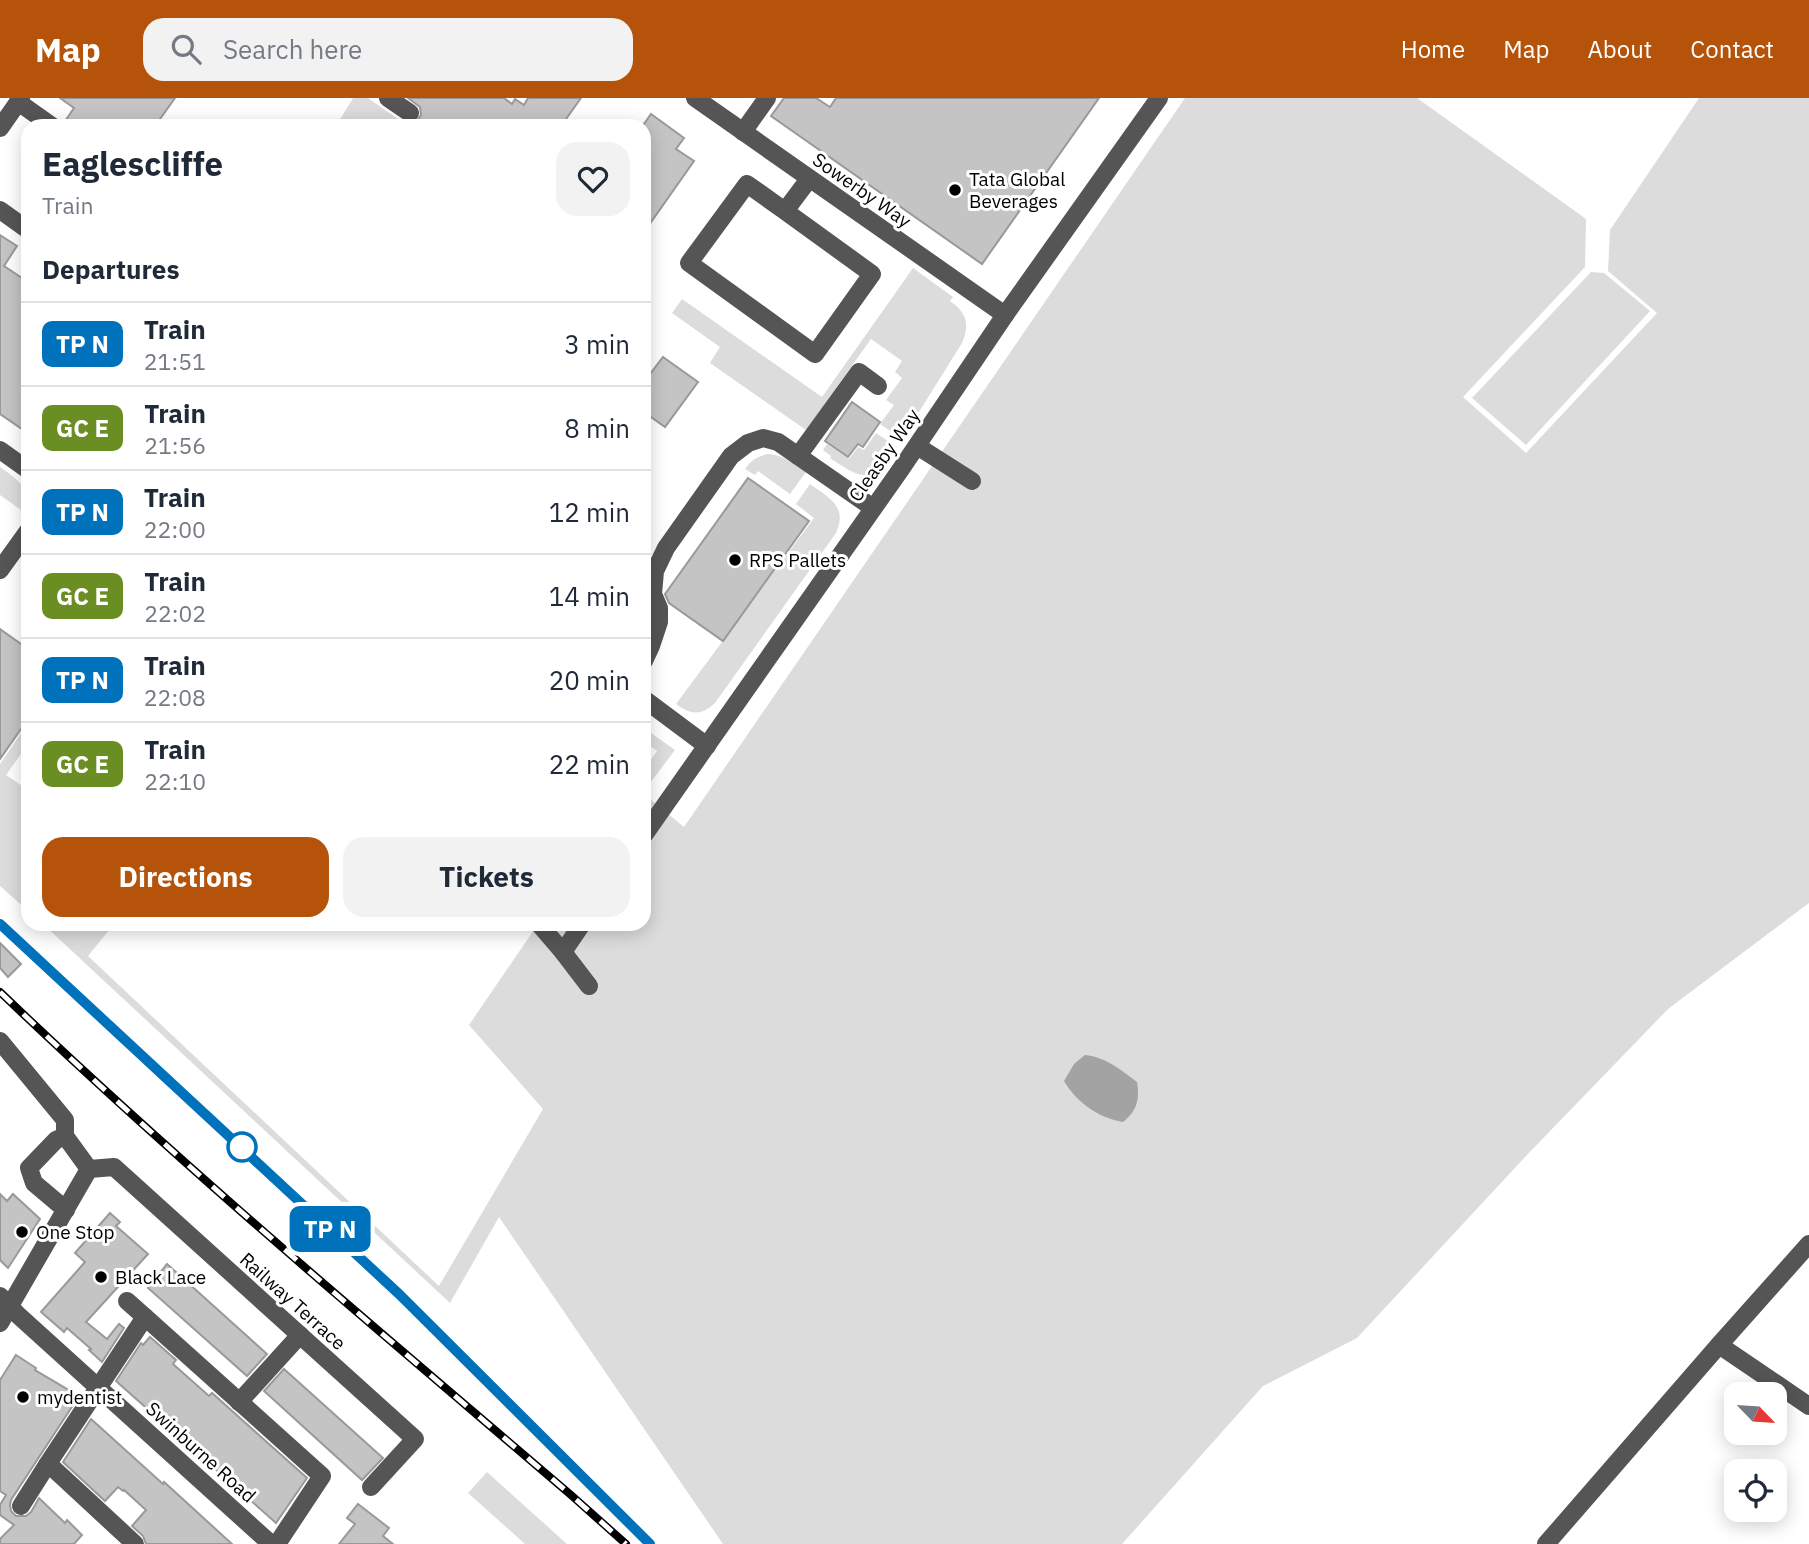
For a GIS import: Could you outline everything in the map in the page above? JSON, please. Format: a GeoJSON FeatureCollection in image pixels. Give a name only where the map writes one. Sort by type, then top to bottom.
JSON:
{"type":"FeatureCollection","features":[{"type":"Feature","properties":{"kind":"street"},"geometry":{"type":"LineString","coordinates":[[388,98],[410,113]]}},
{"type":"Feature","properties":{"kind":"street","name":"Sowerby Way"},"geometry":{"type":"LineString","coordinates":[[695,98],[1005,315]]}},
{"type":"Feature","properties":{"kind":"street"},"geometry":{"type":"LineString","coordinates":[[743,132],[767,98]]}},
{"type":"Feature","properties":{"kind":"street","name":"Cleasby Way"},"geometry":{"type":"LineString","coordinates":[[651,825],[1159,98]]}},
{"type":"Feature","properties":{"kind":"street"},"geometry":{"type":"LineString","coordinates":[[0,128],[20,100],[43,119]]}},
{"type":"Feature","properties":{"kind":"street"},"geometry":{"type":"LineString","coordinates":[[785,211],[809,178]]}},
{"type":"Feature","properties":{"kind":"street"},"geometry":{"type":"LineString","coordinates":[[747,184],[785,211],[872,274],[815,354],[689,263],[747,184]]}},
{"type":"Feature","properties":{"kind":"street"},"geometry":{"type":"LineString","coordinates":[[0,210],[21,225]]}},
{"type":"Feature","properties":{"kind":"street"},"geometry":{"type":"LineString","coordinates":[[798,456],[859,372],[878,386]]}},
{"type":"Feature","properties":{"kind":"street"},"geometry":{"type":"LineString","coordinates":[[651,648],[659,622],[659,608],[653,594],[655,571],[666,548],[731,456],[748,443],[763,438],[778,442],[873,508]]}},
{"type":"Feature","properties":{"kind":"street"},"geometry":{"type":"LineString","coordinates":[[917,446],[972,481]]}},
{"type":"Feature","properties":{"kind":"street"},"geometry":{"type":"LineString","coordinates":[[0,450],[21,465]]}},
{"type":"Feature","properties":{"kind":"street"},"geometry":{"type":"LineString","coordinates":[[0,570],[21,541]]}},
{"type":"Feature","properties":{"kind":"street"},"geometry":{"type":"LineString","coordinates":[[651,704],[707,746]]}},
{"type":"Feature","properties":{"kind":"street"},"geometry":{"type":"LineString","coordinates":[[545,931],[589,986]]}},
{"type":"Feature","properties":{"kind":"street"},"geometry":{"type":"LineString","coordinates":[[562,952],[577,931]]}},
{"type":"Feature","properties":{"kind":"street"},"geometry":{"type":"LineString","coordinates":[[0,1041],[65,1121],[65,1136],[89,1169],[66,1210],[5,1301],[0,1323]]}},
{"type":"Feature","properties":{"kind":"street"},"geometry":{"type":"LineString","coordinates":[[65,1136],[56,1140],[29,1168],[34,1183],[66,1210]]}},
{"type":"Feature","properties":{"kind":"street","name":"Railway Terrace"},"geometry":{"type":"LineString","coordinates":[[89,1169],[114,1167],[415,1439],[371,1487]]}},
{"type":"Feature","properties":{"kind":"street"},"geometry":{"type":"LineString","coordinates":[[1546,1544],[1809,1244]]}},
{"type":"Feature","properties":{"kind":"street","name":"Swinburne Road"},"geometry":{"type":"LineString","coordinates":[[5,1301],[271,1544]]}},
{"type":"Feature","properties":{"kind":"street"},"geometry":{"type":"LineString","coordinates":[[127,1301],[322,1476],[277,1544]]}},
{"type":"Feature","properties":{"kind":"street"},"geometry":{"type":"LineString","coordinates":[[21,1506],[97,1386],[145,1317]]}},
{"type":"Feature","properties":{"kind":"street"},"geometry":{"type":"LineString","coordinates":[[239,1402],[300,1335]]}},
{"type":"Feature","properties":{"kind":"street"},"geometry":{"type":"LineString","coordinates":[[1719,1345],[1809,1406]]}},
{"type":"Feature","properties":{"kind":"street"},"geometry":{"type":"LineString","coordinates":[[47,1465],[135,1544]]}},
{"type":"Feature","properties":{"kind":"shaded area"},"geometry":{"type":"Polygon","coordinates":[[[353,98],[368,98],[398,119],[340,119],[353,98]]]}},
{"type":"Feature","properties":{"kind":"shaded area"},"geometry":{"type":"Polygon","coordinates":[[[1185,98],[1417,98],[1586,219],[1585,267],[1463,397],[1526,453],[1657,313],[1608,271],[1610,230],[1699,98],[1809,98],[1809,903],[1668,1009],[1525,1157],[1357,1338],[1263,1386],[1122,1544],[723,1544],[499,1217],[450,1303],[51,931],[108,931],[88,956],[439,1286],[543,1109],[469,1025],[533,931],[651,931],[651,800],[684,827],[1185,98]]]}},
{"type":"Feature","properties":{"kind":"shaded area"},"geometry":{"type":"Polygon","coordinates":[[[913,268],[953,297],[950,301],[963,315],[966,330],[962,343],[902,439],[880,424],[894,405],[886,400],[902,378],[895,372],[902,361],[871,339],[806,430],[710,363],[720,347],[672,313],[682,299],[822,397],[913,268]]]}},
{"type":"Feature","properties":{"kind":"shaded area"},"geometry":{"type":"Polygon","coordinates":[[[1591,272],[1604,273],[1650,311],[1526,445],[1472,398],[1591,272]]]}},
{"type":"Feature","properties":{"kind":"shaded area"},"geometry":{"type":"Polygon","coordinates":[[[876,433],[897,447],[874,473],[860,475],[830,458],[823,450],[827,444],[849,459],[858,447],[864,450],[876,433]]]}},
{"type":"Feature","properties":{"kind":"shaded area"},"geometry":{"type":"Polygon","coordinates":[[[767,454],[783,458],[806,472],[790,494],[758,471],[755,475],[745,469],[754,459],[767,454]]]}},
{"type":"Feature","properties":{"kind":"shaded area"},"geometry":{"type":"Polygon","coordinates":[[[0,467],[21,485],[21,510],[0,495],[0,467]]]}},
{"type":"Feature","properties":{"kind":"shaded area"},"geometry":{"type":"Polygon","coordinates":[[[810,484],[830,499],[838,509],[840,516],[836,533],[715,703],[700,712],[681,708],[676,704],[814,518],[796,504],[810,484]]]}},
{"type":"Feature","properties":{"kind":"shaded area"},"geometry":{"type":"Polygon","coordinates":[[[21,733],[21,754],[6,775],[21,785],[21,905],[0,886],[0,764],[21,733]]]}},
{"type":"Feature","properties":{"kind":"shaded area"},"geometry":{"type":"Polygon","coordinates":[[[651,733],[675,750],[651,782],[651,760],[657,751],[651,746],[651,733]]]}},
{"type":"Feature","properties":{"kind":"shaded area"},"geometry":{"type":"Polygon","coordinates":[[[1085,1055],[1106,1061],[1137,1082],[1136,1104],[1123,1122],[1105,1117],[1089,1108],[1075,1096],[1064,1081],[1074,1064],[1085,1055]]]}},
{"type":"Feature","properties":{"kind":"shaded area"},"geometry":{"type":"Polygon","coordinates":[[[487,1472],[567,1544],[525,1544],[468,1493],[487,1472]]]}},
{"type":"Feature","properties":{"kind":"building"},"geometry":{"type":"Polygon","coordinates":[[[60,98],[175,98],[160,119],[66,119],[74,108],[60,98]]]}},
{"type":"Feature","properties":{"kind":"building"},"geometry":{"type":"Polygon","coordinates":[[[408,98],[504,98],[512,104],[515,99],[524,105],[528,98],[581,98],[566,119],[418,119],[420,107],[408,98]]]}},
{"type":"Feature","properties":{"kind":"building","name":"Tata Global Beverages"},"geometry":{"type":"Polygon","coordinates":[[[784,98],[816,98],[830,107],[836,98],[1099,98],[982,264],[771,116],[784,98]]]}},
{"type":"Feature","properties":{"kind":"building"},"geometry":{"type":"Polygon","coordinates":[[[651,114],[684,138],[676,149],[694,161],[651,222],[651,119],[648,119],[651,114]]]}},
{"type":"Feature","properties":{"kind":"building"},"geometry":{"type":"Polygon","coordinates":[[[0,235],[17,246],[4,266],[21,277],[21,428],[0,414],[0,235]]]}},
{"type":"Feature","properties":{"kind":"building"},"geometry":{"type":"Polygon","coordinates":[[[663,357],[698,382],[665,427],[651,417],[651,373],[663,357]]]}},
{"type":"Feature","properties":{"kind":"building"},"geometry":{"type":"Polygon","coordinates":[[[852,402],[880,422],[863,447],[858,444],[848,457],[825,441],[852,402]]]}},
{"type":"Feature","properties":{"kind":"building","name":"RPS Pallets"},"geometry":{"type":"Polygon","coordinates":[[[748,478],[809,521],[723,641],[669,603],[665,594],[748,478]]]}},
{"type":"Feature","properties":{"kind":"building"},"geometry":{"type":"Polygon","coordinates":[[[0,629],[21,644],[21,729],[0,759],[0,629]]]}},
{"type":"Feature","properties":{"kind":"building"},"geometry":{"type":"Polygon","coordinates":[[[0,943],[21,964],[8,977],[0,968],[0,943]]]}},
{"type":"Feature","properties":{"kind":"building"},"geometry":{"type":"Polygon","coordinates":[[[0,1194],[7,1201],[13,1194],[40,1219],[8,1268],[0,1260],[0,1194]]]}},
{"type":"Feature","properties":{"kind":"building"},"geometry":{"type":"Polygon","coordinates":[[[110,1213],[120,1222],[116,1226],[148,1254],[86,1322],[107,1339],[119,1324],[124,1328],[102,1362],[67,1328],[64,1332],[41,1312],[85,1262],[75,1253],[110,1213]]]}},
{"type":"Feature","properties":{"kind":"building"},"geometry":{"type":"Polygon","coordinates":[[[167,1264],[267,1354],[247,1376],[148,1288],[167,1264]]]}},
{"type":"Feature","properties":{"kind":"building"},"geometry":{"type":"Polygon","coordinates":[[[150,1337],[176,1360],[173,1364],[209,1396],[212,1393],[307,1478],[276,1523],[116,1381],[141,1343],[143,1345],[150,1337]]]}},
{"type":"Feature","properties":{"kind":"building"},"geometry":{"type":"Polygon","coordinates":[[[16,1355],[72,1392],[71,1395],[77,1399],[11,1500],[11,1511],[16,1516],[26,1516],[39,1498],[82,1535],[74,1544],[0,1544],[0,1539],[14,1525],[0,1515],[0,1505],[6,1495],[0,1491],[0,1380],[16,1355]]]}},
{"type":"Feature","properties":{"kind":"building"},"geometry":{"type":"Polygon","coordinates":[[[284,1369],[383,1458],[362,1480],[264,1391],[284,1369]]]}},
{"type":"Feature","properties":{"kind":"building"},"geometry":{"type":"Polygon","coordinates":[[[91,1419],[232,1544],[146,1544],[143,1536],[132,1526],[146,1510],[118,1487],[105,1501],[63,1462],[91,1419]]]}},
{"type":"Feature","properties":{"kind":"building"},"geometry":{"type":"Polygon","coordinates":[[[358,1504],[389,1528],[383,1536],[393,1544],[339,1544],[355,1524],[347,1518],[358,1504]]]}},
{"type":"Feature","properties":{"kind":"railway"},"geometry":{"type":"LineString","coordinates":[[0,924],[399,1294],[650,1544]]}},
{"type":"Feature","properties":{"kind":"railway"},"geometry":{"type":"LineString","coordinates":[[0,992],[210,1185],[626,1544]]}},
{"type":"Feature","properties":{"kind":"train"},"geometry":{"type":"LineString","coordinates":[[0,924],[399,1294],[650,1544]]}},
{"type":"Feature","properties":{"kind":"place","name":"Tata Global Beverages"},"geometry":{"type":"Point","coordinates":[955,190]}},
{"type":"Feature","properties":{"kind":"place","name":"RPS Pallets"},"geometry":{"type":"Point","coordinates":[735,560]}},
{"type":"Feature","properties":{"kind":"place","name":"One Stop"},"geometry":{"type":"Point","coordinates":[22,1232]}},
{"type":"Feature","properties":{"kind":"place","name":"Black Lace"},"geometry":{"type":"Point","coordinates":[101,1277]}},
{"type":"Feature","properties":{"kind":"place","name":"mydentist"},"geometry":{"type":"Point","coordinates":[23,1397]}}]}
